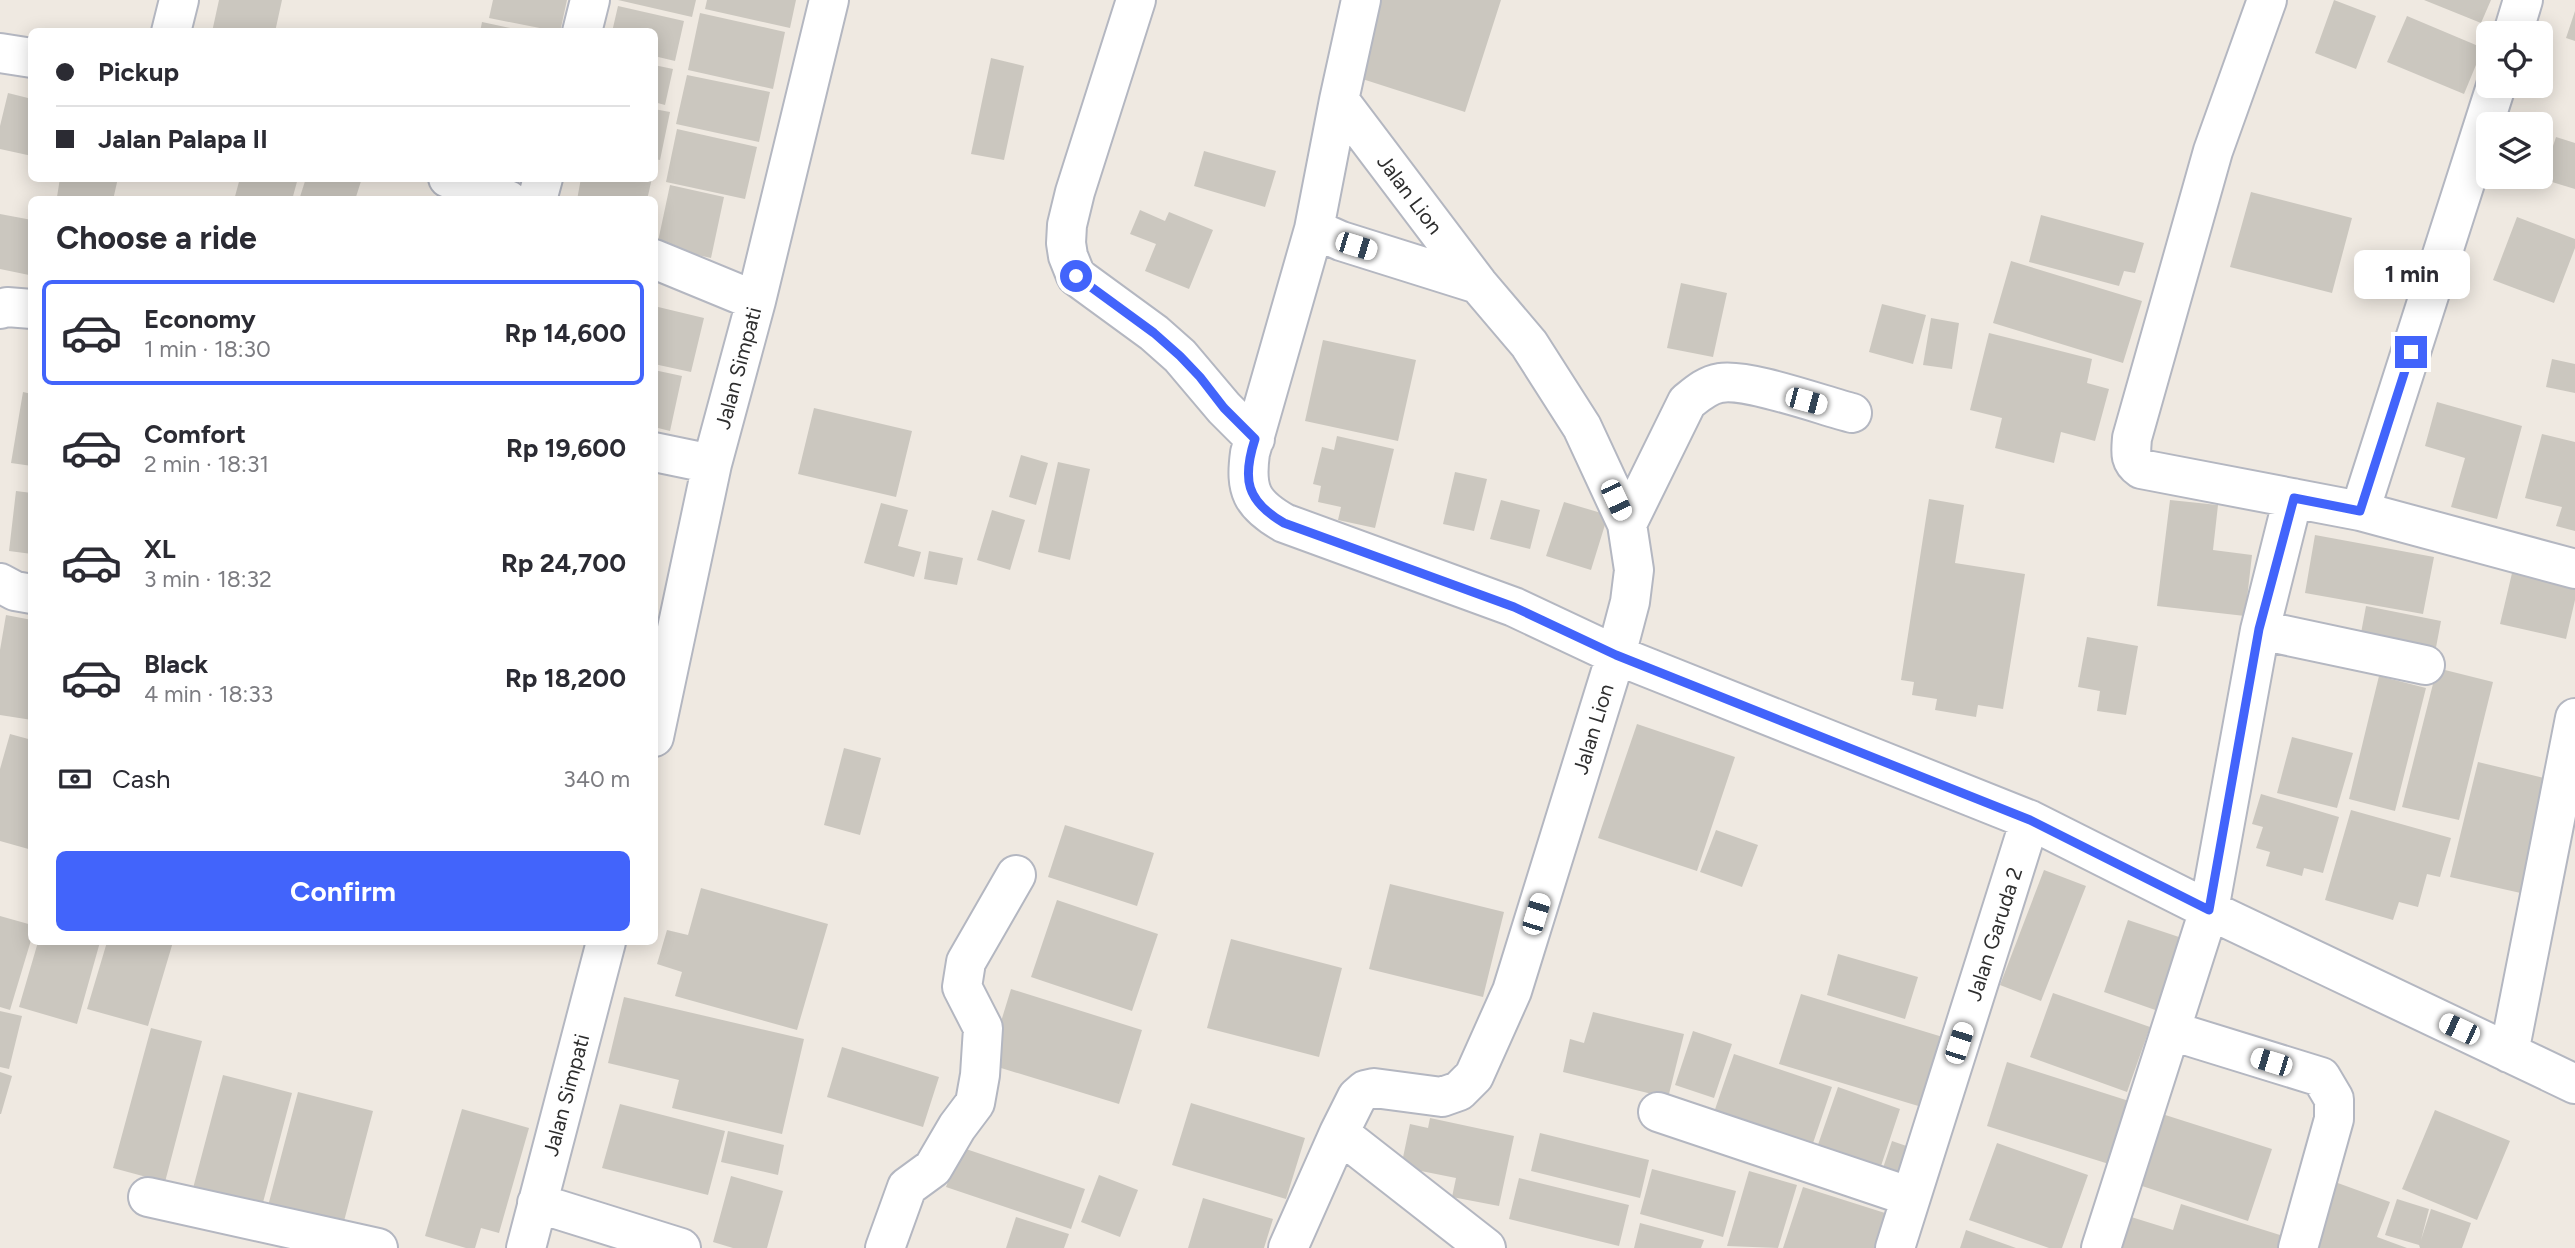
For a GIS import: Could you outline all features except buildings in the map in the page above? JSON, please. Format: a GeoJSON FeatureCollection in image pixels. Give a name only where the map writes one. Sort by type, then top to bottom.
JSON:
{"type":"FeatureCollection","features":[{"type":"Feature","properties":{"kind":"street"},"geometry":{"type":"LineString","coordinates":[[172,28],[179,0]]}},
{"type":"Feature","properties":{"kind":"street"},"geometry":{"type":"LineString","coordinates":[[583,28],[590,0]]}},
{"type":"Feature","properties":{"kind":"street","name":"Jalan Simpati"},"geometry":{"type":"LineString","coordinates":[[658,716],[712,464],[756,301],[829,0]]}},
{"type":"Feature","properties":{"kind":"street"},"geometry":{"type":"LineString","coordinates":[[1136,0],[1075,192],[1068,225],[1068,256],[1076,276],[1154,333],[1180,356],[1224,408],[1255,439]]}},
{"type":"Feature","properties":{"kind":"street"},"geometry":{"type":"LineString","coordinates":[[1362,0],[1314,229],[1247,474],[1249,490],[1255,501],[1269,515],[1284,523],[1514,607],[1616,655],[2030,820],[2209,910],[2575,1084]]}},
{"type":"Feature","properties":{"kind":"street"},"geometry":{"type":"LineString","coordinates":[[2267,0],[2213,151],[2132,438],[2130,454],[2134,464],[2141,469],[2360,511],[2575,569]]}},
{"type":"Feature","properties":{"kind":"street"},"geometry":{"type":"LineString","coordinates":[[2517,21],[2523,0]]}},
{"type":"Feature","properties":{"kind":"street"},"geometry":{"type":"LineString","coordinates":[[0,53],[28,57]]}},
{"type":"Feature","properties":{"kind":"street"},"geometry":{"type":"LineString","coordinates":[[2360,511],[2492,98]]}},
{"type":"Feature","properties":{"kind":"street","name":"Jalan Lion"},"geometry":{"type":"LineString","coordinates":[[1288,1248],[1357,1097],[1365,1090],[1382,1089],[1442,1097],[1459,1091],[1474,1076],[1512,991],[1616,655],[1630,602],[1634,570],[1627,524],[1582,427],[1529,344],[1478,284],[1339,100]]}},
{"type":"Feature","properties":{"kind":"street"},"geometry":{"type":"LineString","coordinates":[[460,182],[497,196]]}},
{"type":"Feature","properties":{"kind":"street"},"geometry":{"type":"LineString","coordinates":[[1314,229],[1341,241],[1478,284]]}},
{"type":"Feature","properties":{"kind":"street"},"geometry":{"type":"LineString","coordinates":[[658,261],[756,301]]}},
{"type":"Feature","properties":{"kind":"street"},"geometry":{"type":"LineString","coordinates":[[0,309],[28,309]]}},
{"type":"Feature","properties":{"kind":"street"},"geometry":{"type":"LineString","coordinates":[[1627,524],[1687,401],[1702,389],[1718,383],[1739,382],[1852,413]]}},
{"type":"Feature","properties":{"kind":"street"},"geometry":{"type":"LineString","coordinates":[[658,453],[712,464]]}},
{"type":"Feature","properties":{"kind":"street"},"geometry":{"type":"LineString","coordinates":[[2101,1248],[2209,910],[2259,629],[2294,498]]}},
{"type":"Feature","properties":{"kind":"street"},"geometry":{"type":"LineString","coordinates":[[0,583],[15,591],[28,593]]}},
{"type":"Feature","properties":{"kind":"street"},"geometry":{"type":"LineString","coordinates":[[2259,629],[2425,665]]}},
{"type":"Feature","properties":{"kind":"street"},"geometry":{"type":"LineString","coordinates":[[2509,1053],[2569,778],[2575,718]]}},
{"type":"Feature","properties":{"kind":"street","name":"Jalan Garuda 2"},"geometry":{"type":"LineString","coordinates":[[1895,1248],[2030,820]]}},
{"type":"Feature","properties":{"kind":"street"},"geometry":{"type":"LineString","coordinates":[[885,1248],[907,1187],[933,1168],[975,1103],[981,1075],[983,1028],[962,987],[962,974],[966,961],[1016,875]]}},
{"type":"Feature","properties":{"kind":"street","name":"Jalan Simpati"},"geometry":{"type":"LineString","coordinates":[[526,1248],[605,945]]}},
{"type":"Feature","properties":{"kind":"street"},"geometry":{"type":"LineString","coordinates":[[2172,1031],[2321,1077],[2334,1100],[2334,1119],[2298,1248]]}},
{"type":"Feature","properties":{"kind":"street"},"geometry":{"type":"LineString","coordinates":[[1658,1112],[1911,1197]]}},
{"type":"Feature","properties":{"kind":"street"},"geometry":{"type":"LineString","coordinates":[[1339,1132],[1486,1248]]}},
{"type":"Feature","properties":{"kind":"street"},"geometry":{"type":"LineString","coordinates":[[148,1197],[378,1248]]}},
{"type":"Feature","properties":{"kind":"street"},"geometry":{"type":"LineString","coordinates":[[537,1203],[681,1248]]}},
{"type":"Feature","properties":{"kind":"route"},"geometry":{"type":"LineString","coordinates":[[1076,276],[1154,333],[1180,356],[1224,408],[1255,439],[1247,474],[1249,490],[1255,501],[1269,515],[1284,523],[1514,607],[1616,655],[2030,820],[2209,910],[2259,629],[2294,498],[2360,511],[2411,352]]}}]}
